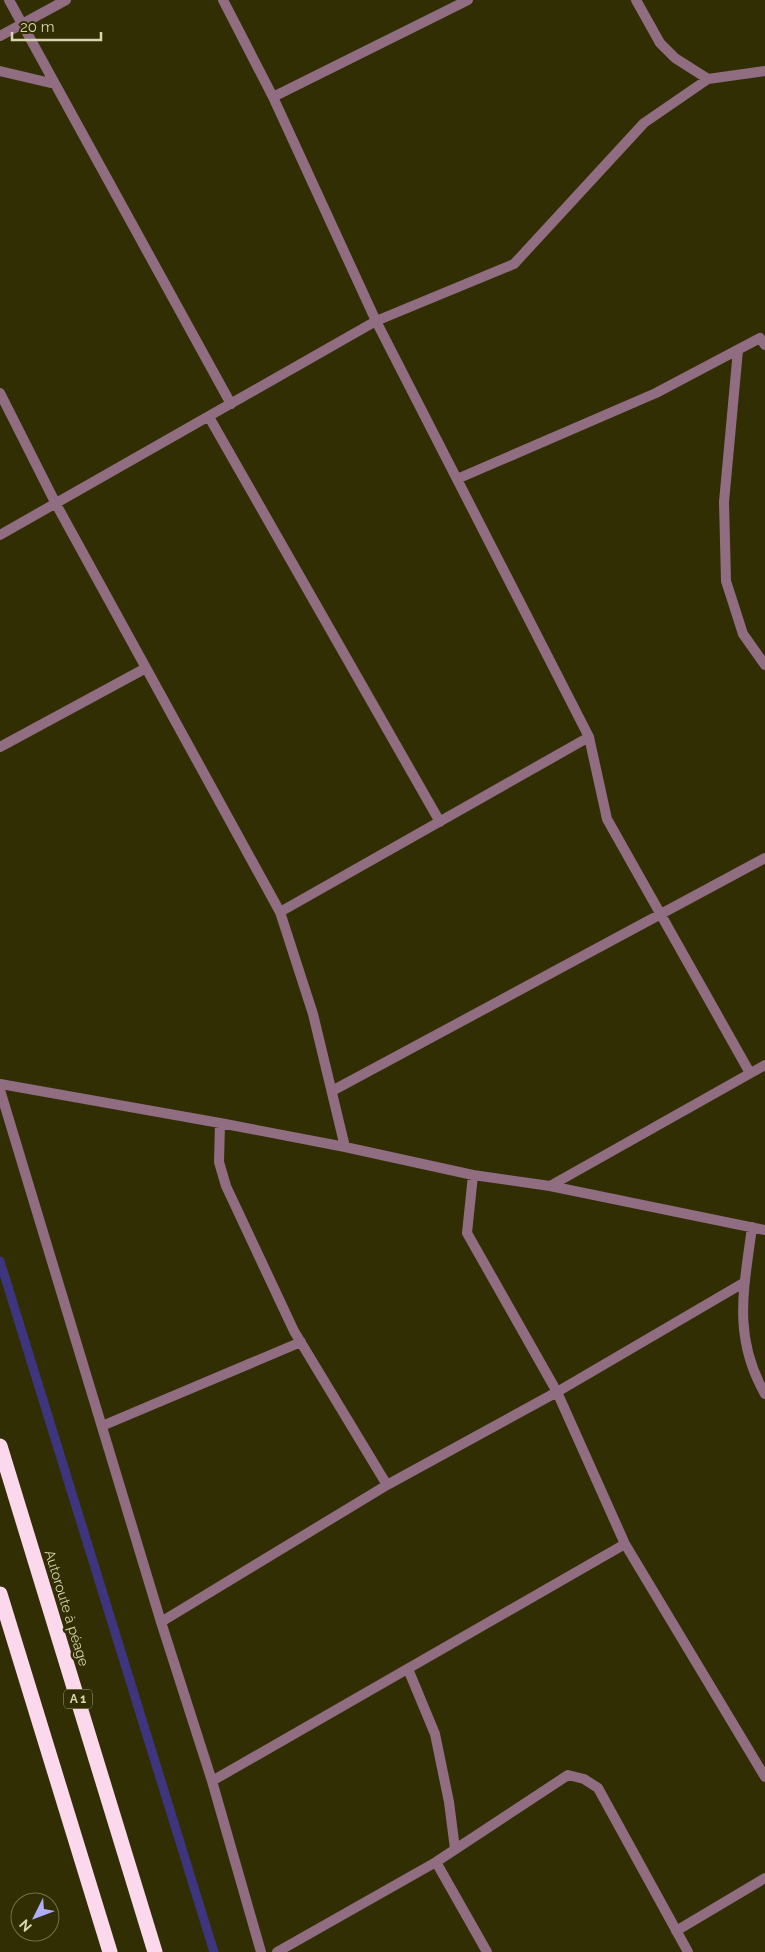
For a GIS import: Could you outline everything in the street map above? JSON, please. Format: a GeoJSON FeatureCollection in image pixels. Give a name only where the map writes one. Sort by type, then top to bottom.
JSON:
{"type":"FeatureCollection","features":[{"type":"Feature","properties":{"kind":"highway","name":"Autoroute à péage"},"geometry":{"type":"LineString","coordinates":[[0,1446],[155,1952]]}},
{"type":"Feature","properties":{"kind":"highway"},"geometry":{"type":"LineString","coordinates":[[0,1594],[110,1952]]}},
{"type":"Feature","properties":{"kind":"street"},"geometry":{"type":"LineString","coordinates":[[9,0],[230,404]]}},
{"type":"Feature","properties":{"kind":"street"},"geometry":{"type":"LineString","coordinates":[[0,36],[66,0]]}},
{"type":"Feature","properties":{"kind":"street"},"geometry":{"type":"LineString","coordinates":[[223,0],[273,97],[376,321],[589,737],[607,819],[750,1073]]}},
{"type":"Feature","properties":{"kind":"street"},"geometry":{"type":"LineString","coordinates":[[273,97],[468,0]]}},
{"type":"Feature","properties":{"kind":"street"},"geometry":{"type":"LineString","coordinates":[[636,0],[660,43],[675,58],[708,79]]}},
{"type":"Feature","properties":{"kind":"street"},"geometry":{"type":"LineString","coordinates":[[0,71],[55,84]]}},
{"type":"Feature","properties":{"kind":"street"},"geometry":{"type":"LineString","coordinates":[[0,535],[376,321],[514,264],[644,123],[708,79],[765,71]]}},
{"type":"Feature","properties":{"kind":"street"},"geometry":{"type":"LineString","coordinates":[[457,480],[656,393],[760,338],[765,345]]}},
{"type":"Feature","properties":{"kind":"street"},"geometry":{"type":"LineString","coordinates":[[738,350],[724,502],[726,581],[743,634],[765,665]]}},
{"type":"Feature","properties":{"kind":"street"},"geometry":{"type":"LineString","coordinates":[[0,393],[56,504],[280,912],[313,1014],[346,1147]]}},
{"type":"Feature","properties":{"kind":"street"},"geometry":{"type":"LineString","coordinates":[[209,416],[440,822]]}},
{"type":"Feature","properties":{"kind":"street"},"geometry":{"type":"LineString","coordinates":[[0,747],[146,668]]}},
{"type":"Feature","properties":{"kind":"street"},"geometry":{"type":"LineString","coordinates":[[280,912],[589,737]]}},
{"type":"Feature","properties":{"kind":"street"},"geometry":{"type":"LineString","coordinates":[[332,1091],[765,858]]}},
{"type":"Feature","properties":{"kind":"street"},"geometry":{"type":"LineString","coordinates":[[550,1186],[765,1064]]}},
{"type":"Feature","properties":{"kind":"street"},"geometry":{"type":"LineString","coordinates":[[0,1084],[346,1147],[473,1175],[550,1186],[765,1230]]}},
{"type":"Feature","properties":{"kind":"street"},"geometry":{"type":"LineString","coordinates":[[0,1090],[161,1622],[212,1781],[261,1952]]}},
{"type":"Feature","properties":{"kind":"street"},"geometry":{"type":"LineString","coordinates":[[220,1123],[219,1162],[226,1186],[294,1331],[388,1485]]}},
{"type":"Feature","properties":{"kind":"street"},"geometry":{"type":"LineString","coordinates":[[473,1175],[468,1232],[556,1392],[625,1544],[765,1777]]}},
{"type":"Feature","properties":{"kind":"street"},"geometry":{"type":"LineString","coordinates":[[752,1228],[742,1310],[744,1340],[759,1384],[765,1394]]}},
{"type":"Feature","properties":{"kind":"street"},"geometry":{"type":"LineString","coordinates":[[161,1622],[388,1485],[556,1392],[745,1282]]}},
{"type":"Feature","properties":{"kind":"street"},"geometry":{"type":"LineString","coordinates":[[102,1426],[301,1342]]}},
{"type":"Feature","properties":{"kind":"street"},"geometry":{"type":"LineString","coordinates":[[212,1781],[625,1544]]}},
{"type":"Feature","properties":{"kind":"street"},"geometry":{"type":"LineString","coordinates":[[408,1669],[435,1734],[449,1802],[456,1849]]}},
{"type":"Feature","properties":{"kind":"street"},"geometry":{"type":"LineString","coordinates":[[276,1952],[436,1862],[568,1775],[584,1779],[598,1788],[688,1952]]}},
{"type":"Feature","properties":{"kind":"street"},"geometry":{"type":"LineString","coordinates":[[436,1862],[487,1952]]}},
{"type":"Feature","properties":{"kind":"street"},"geometry":{"type":"LineString","coordinates":[[676,1931],[765,1878]]}},
{"type":"Feature","properties":{"kind":"waterway"},"geometry":{"type":"LineString","coordinates":[[0,1261],[214,1952]]}}]}
